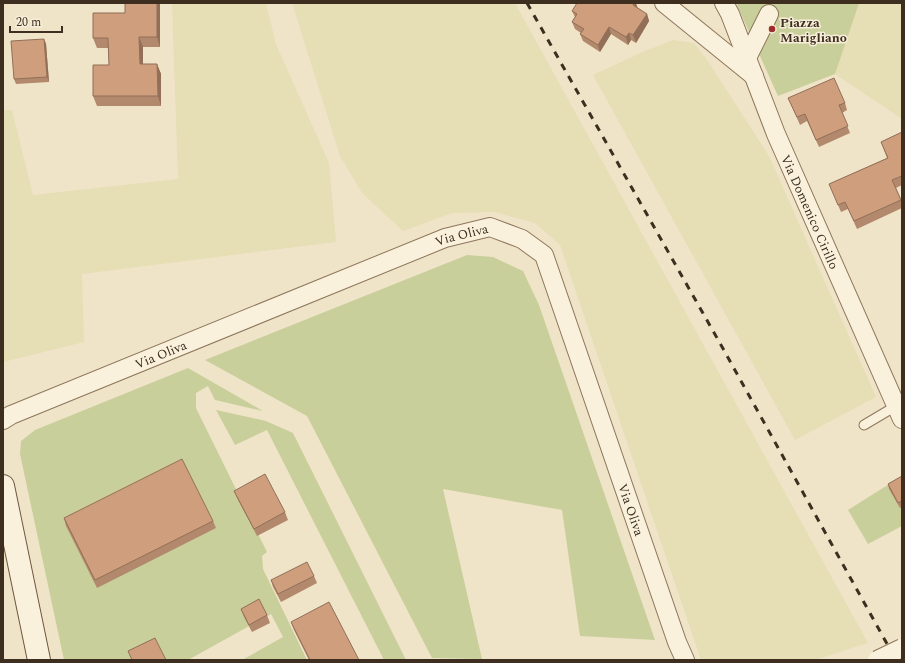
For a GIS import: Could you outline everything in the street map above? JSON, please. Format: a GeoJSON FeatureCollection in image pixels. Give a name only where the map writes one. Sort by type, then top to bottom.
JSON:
{"type":"FeatureCollection","features":[{"type":"Feature","properties":{"kind":"main road"},"geometry":{"type":"LineString","coordinates":[[3,486],[39,660]]}},
{"type":"Feature","properties":{"kind":"street"},"geometry":{"type":"LineString","coordinates":[[664,3],[754,77]]}},
{"type":"Feature","properties":{"kind":"street","name":"Via Domenico Cirillo"},"geometry":{"type":"LineString","coordinates":[[724,3],[730,14],[776,134],[899,413]]}},
{"type":"Feature","properties":{"kind":"street"},"geometry":{"type":"LineString","coordinates":[[747,58],[769,14]]}},
{"type":"Feature","properties":{"kind":"street","name":"Via Oliva"},"geometry":{"type":"LineString","coordinates":[[3,420],[445,238],[490,227],[522,239],[544,255],[676,642],[685,660]]}},
{"type":"Feature","properties":{"kind":"street"},"geometry":{"type":"LineString","coordinates":[[877,660],[902,648]]}},
{"type":"Feature","properties":{"kind":"lane"},"geometry":{"type":"LineString","coordinates":[[864,425],[899,413]]}},
{"type":"Feature","properties":{"kind":"shaded area"},"geometry":{"type":"Polygon","coordinates":[[[172,3],[266,3],[276,44],[329,163],[336,242],[82,274],[84,342],[3,362],[3,110],[12,110],[33,195],[178,179],[172,3]]]}},
{"type":"Feature","properties":{"kind":"shaded area"},"geometry":{"type":"Polygon","coordinates":[[[292,3],[515,3],[868,643],[815,660],[701,660],[560,245],[535,223],[494,212],[452,213],[403,231],[362,193],[340,156],[292,3]]]}},
{"type":"Feature","properties":{"kind":"shaded area"},"geometry":{"type":"Polygon","coordinates":[[[852,3],[902,3],[902,119],[835,74],[852,3]]]}},
{"type":"Feature","properties":{"kind":"shaded area"},"geometry":{"type":"Polygon","coordinates":[[[673,40],[694,43],[708,61],[769,156],[876,397],[795,440],[593,75],[673,40]]]}},
{"type":"Feature","properties":{"kind":"green space"},"geometry":{"type":"Polygon","coordinates":[[[736,3],[859,3],[835,74],[778,96],[736,3]]]}},
{"type":"Feature","properties":{"kind":"green space"},"geometry":{"type":"Polygon","coordinates":[[[467,255],[493,257],[523,271],[539,305],[655,640],[580,636],[562,510],[443,489],[482,659],[432,658],[307,416],[205,360],[467,255]]]}},
{"type":"Feature","properties":{"kind":"green space"},"geometry":{"type":"Polygon","coordinates":[[[188,368],[263,411],[215,400],[208,386],[196,393],[196,408],[267,552],[262,556],[263,569],[307,660],[242,660],[283,637],[271,614],[188,660],[64,660],[20,454],[21,441],[35,430],[188,368]]]}},
{"type":"Feature","properties":{"kind":"green space"},"geometry":{"type":"Polygon","coordinates":[[[216,410],[266,421],[293,433],[406,660],[384,660],[267,430],[235,445],[216,410]]]}},
{"type":"Feature","properties":{"kind":"green space"},"geometry":{"type":"Polygon","coordinates":[[[902,476],[902,526],[868,544],[848,510],[902,476]]]}},
{"type":"Feature","properties":{"kind":"building"},"geometry":{"type":"Polygon","coordinates":[[[125,3],[157,3],[157,37],[139,37],[140,64],[157,64],[158,96],[93,96],[93,65],[109,65],[108,38],[93,38],[93,13],[125,13],[125,3]]]}},
{"type":"Feature","properties":{"kind":"building"},"geometry":{"type":"Polygon","coordinates":[[[577,3],[634,3],[633,5],[647,14],[633,35],[629,33],[626,37],[609,27],[598,45],[580,34],[584,29],[572,22],[577,14],[572,11],[577,3]]]}},
{"type":"Feature","properties":{"kind":"building"},"geometry":{"type":"Polygon","coordinates":[[[44,39],[47,77],[14,79],[11,41],[44,39]]]}},
{"type":"Feature","properties":{"kind":"building"},"geometry":{"type":"Polygon","coordinates":[[[834,78],[845,103],[839,105],[848,126],[816,140],[805,114],[797,117],[788,98],[834,78]]]}},
{"type":"Feature","properties":{"kind":"building"},"geometry":{"type":"Polygon","coordinates":[[[902,132],[902,176],[892,180],[901,200],[854,221],[845,202],[838,205],[829,184],[888,158],[881,142],[902,132]]]}},
{"type":"Feature","properties":{"kind":"building"},"geometry":{"type":"Polygon","coordinates":[[[182,459],[213,521],[95,580],[64,518],[182,459]]]}},
{"type":"Feature","properties":{"kind":"building"},"geometry":{"type":"Polygon","coordinates":[[[265,474],[285,512],[254,529],[234,491],[265,474]]]}},
{"type":"Feature","properties":{"kind":"building"},"geometry":{"type":"Polygon","coordinates":[[[902,476],[902,501],[898,503],[888,484],[902,476]]]}},
{"type":"Feature","properties":{"kind":"building"},"geometry":{"type":"Polygon","coordinates":[[[307,562],[314,576],[278,594],[271,580],[307,562]]]}},
{"type":"Feature","properties":{"kind":"building"},"geometry":{"type":"Polygon","coordinates":[[[259,599],[267,615],[249,625],[241,609],[259,599]]]}},
{"type":"Feature","properties":{"kind":"building"},"geometry":{"type":"Polygon","coordinates":[[[329,602],[359,660],[310,660],[291,622],[329,602]]]}},
{"type":"Feature","properties":{"kind":"building"},"geometry":{"type":"Polygon","coordinates":[[[155,638],[166,660],[132,660],[128,651],[155,638]]]}},
{"type":"Feature","properties":{"kind":"railway"},"geometry":{"type":"LineString","coordinates":[[527,3],[721,345],[896,660]]}},
{"type":"Feature","properties":{"kind":"place","name":"Piazza Marigliano"},"geometry":{"type":"Point","coordinates":[772,29]}}]}
